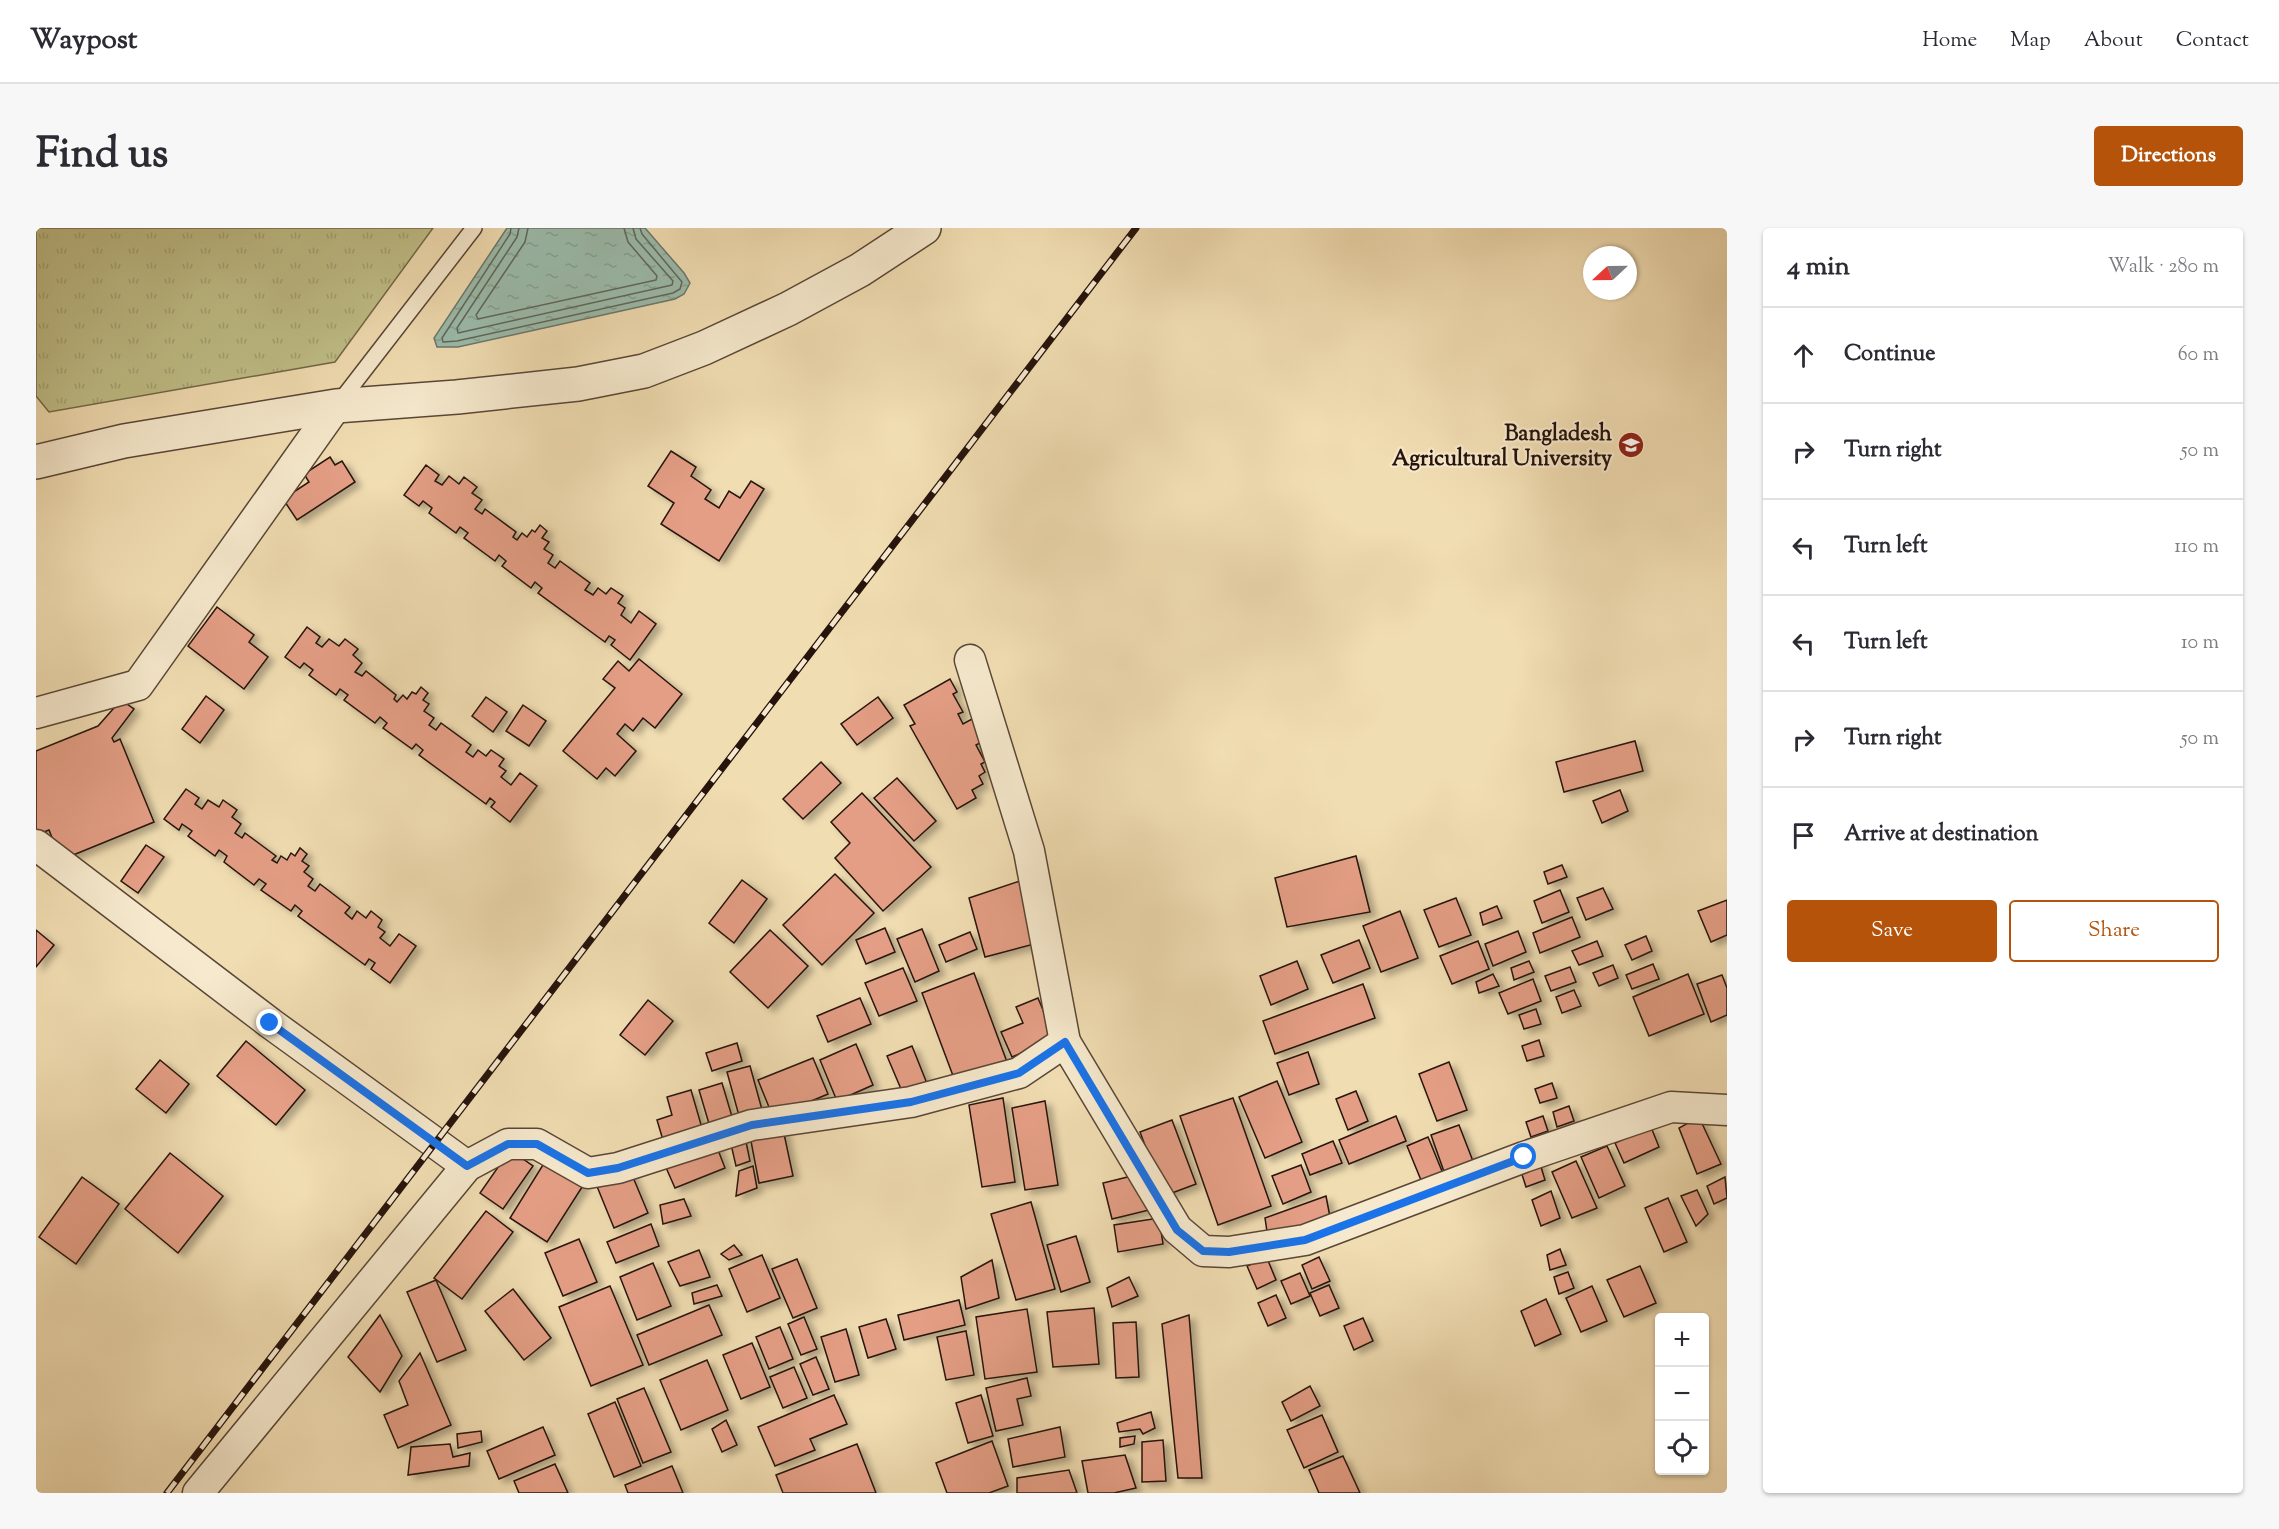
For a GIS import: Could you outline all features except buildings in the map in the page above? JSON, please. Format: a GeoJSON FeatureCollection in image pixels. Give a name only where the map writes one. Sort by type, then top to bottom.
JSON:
{"type":"FeatureCollection","features":[{"type":"Feature","properties":{"kind":"street"},"geometry":{"type":"LineString","coordinates":[[36,462],[124,441],[336,406],[457,397],[578,384],[644,371],[704,348],[788,309],[860,270],[924,228]]}},
{"type":"Feature","properties":{"kind":"street"},"geometry":{"type":"LineString","coordinates":[[36,713],[138,685],[336,406]]}},
{"type":"Feature","properties":{"kind":"street"},"geometry":{"type":"LineString","coordinates":[[970,660],[1029,851],[1065,1042],[1177,1230],[1203,1251],[1229,1252],[1305,1240],[1524,1157],[1671,1107],[1727,1110]]}},
{"type":"Feature","properties":{"kind":"street"},"geometry":{"type":"LineString","coordinates":[[36,845],[270,1023],[467,1166]]}},
{"type":"Feature","properties":{"kind":"street"},"geometry":{"type":"LineString","coordinates":[[198,1493],[467,1166],[508,1144],[537,1144],[588,1173],[618,1168],[752,1125],[911,1102],[1019,1073],[1065,1042]]}},
{"type":"Feature","properties":{"kind":"lane"},"geometry":{"type":"LineString","coordinates":[[336,406],[474,228]]}},
{"type":"Feature","properties":{"kind":"green space"},"geometry":{"type":"Polygon","coordinates":[[[36,228],[433,228],[335,362],[49,412],[36,396],[36,228]]]}},
{"type":"Feature","properties":{"kind":"water"},"geometry":{"type":"Polygon","coordinates":[[[507,228],[645,228],[690,283],[684,294],[675,299],[458,347],[437,347],[434,338],[507,228]]]}},
{"type":"Feature","properties":{"kind":"railway"},"geometry":{"type":"LineString","coordinates":[[167,1493],[1136,228]]}},
{"type":"Feature","properties":{"kind":"place","name":"Bangladesh Agricultural University"},"geometry":{"type":"Point","coordinates":[1631,445]}},
{"type":"Feature","properties":{"kind":"route"},"geometry":{"type":"LineString","coordinates":[[270,1023],[467,1166],[508,1144],[537,1144],[588,1173],[618,1168],[752,1125],[911,1102],[1019,1073],[1065,1042],[1177,1230],[1203,1251],[1229,1252],[1305,1240],[1524,1157]]}}]}
